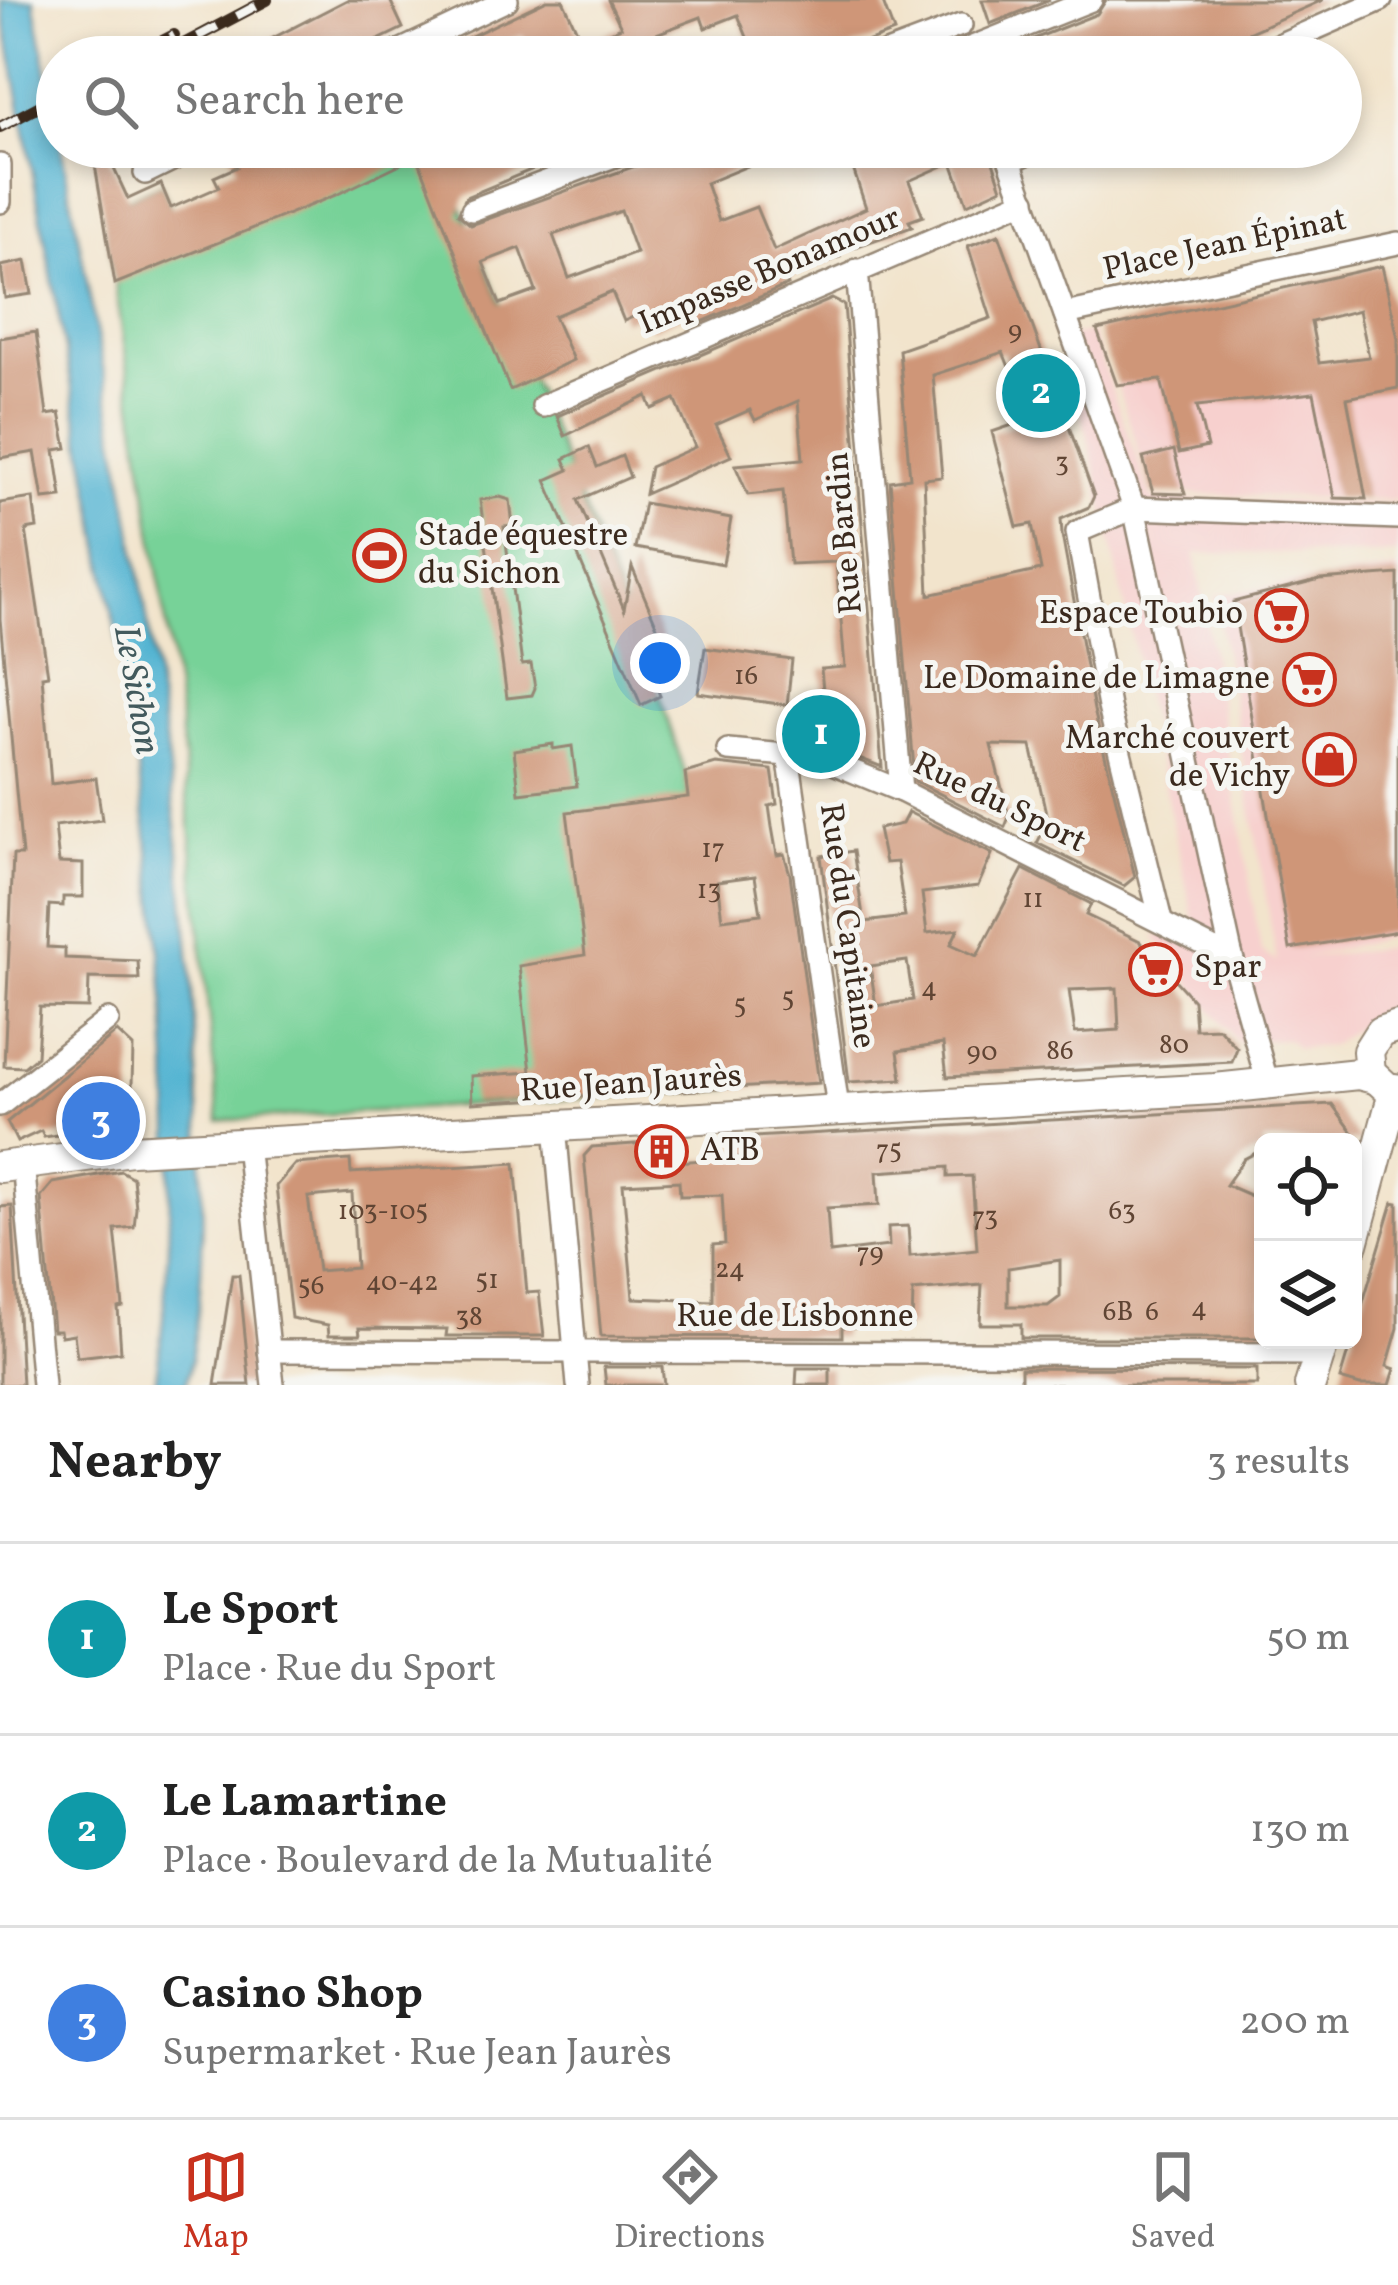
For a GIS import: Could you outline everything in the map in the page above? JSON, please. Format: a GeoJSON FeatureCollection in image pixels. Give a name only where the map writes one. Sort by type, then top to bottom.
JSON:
{"type":"FeatureCollection","features":[{"type":"Feature","properties":{"kind":"street"},"geometry":{"type":"LineString","coordinates":[[431,36],[507,0]]}},
{"type":"Feature","properties":{"kind":"street"},"geometry":{"type":"LineString","coordinates":[[952,0],[965,36]]}},
{"type":"Feature","properties":{"kind":"street"},"geometry":{"type":"LineString","coordinates":[[1009,36],[1091,0]]}},
{"type":"Feature","properties":{"kind":"street"},"geometry":{"type":"LineString","coordinates":[[1299,36],[1382,0]]}},
{"type":"Feature","properties":{"kind":"street"},"geometry":{"type":"LineString","coordinates":[[932,36],[961,25]]}},
{"type":"Feature","properties":{"kind":"street"},"geometry":{"type":"LineString","coordinates":[[0,165],[0,202]]}},
{"type":"Feature","properties":{"kind":"street"},"geometry":{"type":"LineString","coordinates":[[145,172],[153,168]]}},
{"type":"Feature","properties":{"kind":"street"},"geometry":{"type":"LineString","coordinates":[[472,210],[583,168]]}},
{"type":"Feature","properties":{"kind":"street"},"geometry":{"type":"LineString","coordinates":[[1013,168],[1134,508],[1231,952],[1267,1081]]}},
{"type":"Feature","properties":{"kind":"street","name":"Impasse Bonamour"},"geometry":{"type":"LineString","coordinates":[[542,406],[1025,200]]}},
{"type":"Feature","properties":{"kind":"street","name":"Place Jean Épinat"},"geometry":{"type":"LineString","coordinates":[[1065,314],[1397,249]]}},
{"type":"Feature","properties":{"kind":"street","name":"Rue Bardin"},"geometry":{"type":"LineString","coordinates":[[857,270],[901,791]]}},
{"type":"Feature","properties":{"kind":"street"},"geometry":{"type":"LineString","coordinates":[[1161,921],[1109,707],[1077,532],[1134,508],[1398,518]]}},
{"type":"Feature","properties":{"kind":"street","name":"Rue du Sport"},"geometry":{"type":"LineString","coordinates":[[728,750],[821,758],[901,791],[1213,949],[1231,952]]}},
{"type":"Feature","properties":{"kind":"street","name":"Rue du Capitaine"},"geometry":{"type":"LineString","coordinates":[[788,754],[838,1108]]}},
{"type":"Feature","properties":{"kind":"street"},"geometry":{"type":"LineString","coordinates":[[0,1105],[108,1020]]}},
{"type":"Feature","properties":{"kind":"street"},"geometry":{"type":"LineString","coordinates":[[1354,1241],[1384,1076],[1380,1032],[1398,1026]]}},
{"type":"Feature","properties":{"kind":"street","name":"Rue Jean Jaurès"},"geometry":{"type":"LineString","coordinates":[[11,1165],[132,1150],[1384,1076]]}},
{"type":"Feature","properties":{"kind":"street"},"geometry":{"type":"LineString","coordinates":[[555,1126],[578,1385]]}},
{"type":"Feature","properties":{"kind":"street"},"geometry":{"type":"LineString","coordinates":[[232,1144],[273,1385]]}},
{"type":"Feature","properties":{"kind":"street"},"geometry":{"type":"LineString","coordinates":[[11,1165],[43,1385]]}},
{"type":"Feature","properties":{"kind":"street","name":"Rue de Lisbonne"},"geometry":{"type":"LineString","coordinates":[[269,1351],[1254,1347]]}},
{"type":"Feature","properties":{"kind":"street"},"geometry":{"type":"LineString","coordinates":[[1310,1385],[1321,1349]]}},
{"type":"Feature","properties":{"kind":"shaded area"},"geometry":{"type":"Polygon","coordinates":[[[1091,332],[1152,499],[1398,504],[1398,554],[1195,553],[1261,951],[1277,962],[1215,595],[1398,569],[1398,935],[1299,959],[1398,946],[1398,1008],[1380,1010],[1331,1046],[1298,1048],[1287,1039],[1237,1042],[1155,937],[1194,921],[1087,433],[1059,337],[1091,332]]]}},
{"type":"Feature","properties":{"kind":"shaded area"},"geometry":{"type":"Polygon","coordinates":[[[1398,354],[1398,500],[1153,493],[1117,385],[1398,354]]]}},
{"type":"Feature","properties":{"kind":"green space","name":"Stade équestre du Sichon"},"geometry":{"type":"Polygon","coordinates":[[[388,168],[446,168],[660,696],[685,773],[729,1089],[219,1121],[178,704],[104,210],[161,184],[189,253],[388,168]]]}},
{"type":"Feature","properties":{"kind":"water","name":"Le Sichon"},"geometry":{"type":"Polygon","coordinates":[[[1,0],[34,0],[41,36],[36,36],[36,168],[65,168],[131,521],[171,785],[186,917],[202,1175],[199,1302],[186,1385],[155,1385],[166,1277],[168,1059],[148,842],[115,626],[1,0]]]}},
{"type":"Feature","properties":{"kind":"building"},"geometry":{"type":"Polygon","coordinates":[[[347,0],[390,0],[403,28],[386,36],[277,36],[347,0]]]}},
{"type":"Feature","properties":{"kind":"building"},"geometry":{"type":"Polygon","coordinates":[[[547,0],[563,0],[579,36],[523,35],[472,36],[547,0]]]}},
{"type":"Feature","properties":{"kind":"building"},"geometry":{"type":"Polygon","coordinates":[[[608,0],[882,0],[894,32],[883,36],[746,36],[738,15],[705,28],[701,17],[656,34],[601,36],[621,27],[608,0]]]}},
{"type":"Feature","properties":{"kind":"building"},"geometry":{"type":"Polygon","coordinates":[[[982,0],[1050,0],[990,24],[982,0]]]}},
{"type":"Feature","properties":{"kind":"building"},"geometry":{"type":"Polygon","coordinates":[[[1106,0],[1323,0],[1241,36],[1041,36],[1097,14],[1106,0]]]}},
{"type":"Feature","properties":{"kind":"building"},"geometry":{"type":"Polygon","coordinates":[[[96,168],[114,168],[128,199],[161,184],[171,208],[219,187],[214,177],[235,168],[392,168],[115,284],[96,168]]]}},
{"type":"Feature","properties":{"kind":"building"},"geometry":{"type":"Polygon","coordinates":[[[422,168],[536,168],[466,197],[458,214],[471,225],[630,168],[743,168],[706,183],[719,221],[756,207],[774,250],[866,208],[853,168],[938,168],[909,181],[923,216],[909,221],[912,227],[838,253],[840,257],[786,279],[788,285],[700,323],[694,310],[651,329],[644,312],[624,321],[612,292],[554,316],[573,360],[510,390],[422,168]],[[621,211],[553,235],[569,278],[636,253],[621,211]],[[520,248],[483,262],[500,304],[536,291],[520,248]]]}},
{"type":"Feature","properties":{"kind":"building"},"geometry":{"type":"Polygon","coordinates":[[[954,168],[995,168],[1002,188],[967,204],[954,168]]]}},
{"type":"Feature","properties":{"kind":"building"},"geometry":{"type":"Polygon","coordinates":[[[999,234],[1094,496],[1089,507],[1061,519],[1062,535],[1094,710],[1135,877],[1124,886],[1037,843],[1048,822],[1031,746],[991,745],[1009,817],[1005,827],[915,781],[890,481],[910,478],[899,350],[991,318],[968,246],[999,234]],[[1003,352],[933,375],[942,477],[924,479],[929,595],[1041,570],[1032,524],[1017,527],[992,432],[1030,419],[1003,352]]]}},
{"type":"Feature","properties":{"kind":"building"},"geometry":{"type":"Polygon","coordinates":[[[26,261],[32,294],[5,298],[1,266],[26,261]]]}},
{"type":"Feature","properties":{"kind":"building"},"geometry":{"type":"Polygon","coordinates":[[[1382,266],[1398,338],[1398,388],[1347,398],[1366,499],[1335,498],[1314,393],[1197,406],[1207,447],[1179,453],[1161,380],[1117,385],[1097,330],[1382,266]],[[1359,310],[1311,322],[1319,363],[1369,357],[1359,310]]]}},
{"type":"Feature","properties":{"kind":"building"},"geometry":{"type":"Polygon","coordinates":[[[832,299],[844,305],[882,767],[815,741],[814,724],[826,722],[821,669],[845,667],[836,562],[790,564],[783,491],[748,495],[735,465],[803,459],[798,401],[755,420],[750,410],[716,425],[731,456],[645,494],[650,467],[695,447],[675,399],[652,409],[647,396],[565,436],[557,416],[832,299]]]}},
{"type":"Feature","properties":{"kind":"building"},"geometry":{"type":"Polygon","coordinates":[[[36,332],[47,415],[60,413],[67,448],[55,450],[62,497],[43,499],[35,452],[0,458],[0,338],[36,332]]]}},
{"type":"Feature","properties":{"kind":"building"},"geometry":{"type":"Polygon","coordinates":[[[589,447],[597,467],[622,456],[630,477],[578,500],[624,609],[632,567],[677,674],[655,683],[660,696],[641,705],[546,480],[569,470],[564,459],[589,447]]]}},
{"type":"Feature","properties":{"kind":"building"},"geometry":{"type":"Polygon","coordinates":[[[1174,450],[1185,494],[1153,493],[1143,458],[1174,450]]]}},
{"type":"Feature","properties":{"kind":"building"},"geometry":{"type":"Polygon","coordinates":[[[33,498],[37,528],[26,530],[48,675],[42,676],[51,784],[96,778],[102,820],[55,826],[59,863],[83,864],[83,897],[63,897],[63,906],[49,905],[47,947],[65,948],[65,958],[138,961],[139,979],[89,978],[88,1008],[40,1007],[37,1056],[24,1067],[4,1066],[13,855],[22,855],[0,619],[0,503],[33,498]]]}},
{"type":"Feature","properties":{"kind":"building"},"geometry":{"type":"Polygon","coordinates":[[[480,500],[510,500],[513,526],[504,527],[522,665],[531,664],[535,688],[532,695],[507,698],[480,500]]]}},
{"type":"Feature","properties":{"kind":"building"},"geometry":{"type":"Polygon","coordinates":[[[644,503],[731,519],[723,564],[635,548],[644,503]]]}},
{"type":"Feature","properties":{"kind":"building","name":"Marché couvert de Vichy"},"geometry":{"type":"Polygon","coordinates":[[[1398,574],[1398,931],[1290,949],[1233,602],[1320,580],[1398,574]]]}},
{"type":"Feature","properties":{"kind":"building"},"geometry":{"type":"Polygon","coordinates":[[[705,648],[792,660],[787,705],[698,693],[705,648]]]}},
{"type":"Feature","properties":{"kind":"building"},"geometry":{"type":"Polygon","coordinates":[[[553,744],[553,749],[572,746],[577,786],[519,793],[514,750],[553,744]]]}},
{"type":"Feature","properties":{"kind":"building"},"geometry":{"type":"Polygon","coordinates":[[[716,764],[772,770],[777,804],[769,806],[772,827],[777,855],[784,854],[790,874],[819,1083],[472,1103],[471,1076],[531,1072],[519,966],[585,955],[567,812],[688,797],[685,773],[716,764]],[[755,876],[717,881],[722,919],[761,914],[755,876]]]}},
{"type":"Feature","properties":{"kind":"building"},"geometry":{"type":"Polygon","coordinates":[[[908,812],[992,854],[978,886],[922,893],[927,933],[958,929],[951,944],[977,956],[1023,869],[1091,904],[1086,915],[1140,941],[1193,1000],[1195,1029],[1219,1028],[1237,1048],[1232,1062],[947,1077],[943,1044],[898,1051],[902,1079],[849,1082],[821,856],[853,851],[864,922],[905,917],[897,862],[885,863],[878,829],[902,824],[908,812]],[[907,961],[870,966],[876,1006],[913,1000],[907,961]],[[1117,988],[1069,990],[1075,1033],[1119,1030],[1117,988]]]}},
{"type":"Feature","properties":{"kind":"building"},"geometry":{"type":"Polygon","coordinates":[[[117,1032],[133,1047],[131,1124],[44,1137],[41,1131],[17,1142],[7,1122],[117,1032]]]}},
{"type":"Feature","properties":{"kind":"building"},"geometry":{"type":"Polygon","coordinates":[[[1332,1104],[1353,1133],[1254,1133],[1254,1154],[1244,1159],[1226,1185],[1254,1197],[1254,1338],[1021,1338],[1021,1324],[980,1324],[982,1285],[913,1291],[912,1327],[842,1327],[842,1337],[601,1336],[584,1156],[592,1147],[676,1141],[678,1162],[743,1157],[737,1138],[1332,1104]],[[948,1167],[877,1172],[879,1205],[827,1208],[830,1253],[889,1246],[888,1227],[908,1226],[910,1256],[977,1249],[972,1176],[948,1177],[948,1167]],[[679,1181],[623,1184],[633,1298],[713,1301],[713,1245],[725,1244],[722,1195],[680,1196],[679,1181]],[[1060,1260],[1008,1268],[1008,1306],[1048,1306],[1060,1297],[1060,1260]]]}},
{"type":"Feature","properties":{"kind":"building"},"geometry":{"type":"Polygon","coordinates":[[[350,1160],[351,1173],[515,1163],[527,1293],[539,1292],[544,1336],[446,1336],[447,1329],[359,1328],[360,1335],[329,1335],[328,1325],[291,1318],[276,1186],[295,1164],[350,1160]],[[352,1193],[308,1197],[318,1271],[356,1268],[352,1193]]]}},
{"type":"Feature","properties":{"kind":"building"},"geometry":{"type":"Polygon","coordinates":[[[121,1171],[133,1178],[136,1208],[134,1227],[115,1229],[123,1307],[118,1308],[121,1352],[77,1357],[74,1334],[61,1336],[60,1330],[53,1330],[41,1197],[53,1183],[121,1171]]]}},
{"type":"Feature","properties":{"kind":"building"},"geometry":{"type":"Polygon","coordinates":[[[1393,1202],[1398,1203],[1398,1328],[1387,1366],[1395,1369],[1390,1385],[1340,1379],[1349,1349],[1362,1349],[1362,1306],[1393,1202]]]}},
{"type":"Feature","properties":{"kind":"building"},"geometry":{"type":"Polygon","coordinates":[[[12,1206],[22,1385],[0,1385],[0,1207],[12,1206]]]}},
{"type":"Feature","properties":{"kind":"building"},"geometry":{"type":"Polygon","coordinates":[[[232,1275],[239,1275],[250,1385],[215,1385],[232,1275]]]}},
{"type":"Feature","properties":{"kind":"building"},"geometry":{"type":"Polygon","coordinates":[[[604,1367],[662,1367],[664,1385],[606,1385],[604,1367]]]}},
{"type":"Feature","properties":{"kind":"building"},"geometry":{"type":"Polygon","coordinates":[[[797,1368],[830,1368],[830,1385],[796,1385],[797,1368]]]}},
{"type":"Feature","properties":{"kind":"building"},"geometry":{"type":"Polygon","coordinates":[[[1021,1368],[1257,1369],[1257,1385],[1021,1385],[1021,1368]]]}},
{"type":"Feature","properties":{"kind":"railway"},"geometry":{"type":"LineString","coordinates":[[199,36],[267,0]]}},
{"type":"Feature","properties":{"kind":"railway"},"geometry":{"type":"LineString","coordinates":[[0,127],[36,108]]}},
{"type":"Feature","properties":{"kind":"place","name":"Le Lamartine"},"geometry":{"type":"Point","coordinates":[1041,393]}},
{"type":"Feature","properties":{"kind":"place","name":"Stade équestre du Sichon"},"geometry":{"type":"Point","coordinates":[379,556]}},
{"type":"Feature","properties":{"kind":"place","name":"Espace Toubio"},"geometry":{"type":"Point","coordinates":[1282,615]}},
{"type":"Feature","properties":{"kind":"place","name":"Le Domaine de Limagne"},"geometry":{"type":"Point","coordinates":[1309,680]}},
{"type":"Feature","properties":{"kind":"place","name":"Le Sport"},"geometry":{"type":"Point","coordinates":[821,734]}},
{"type":"Feature","properties":{"kind":"place","name":"Marché couvert de Vichy"},"geometry":{"type":"Point","coordinates":[1329,759]}},
{"type":"Feature","properties":{"kind":"place","name":"Spar"},"geometry":{"type":"Point","coordinates":[1155,969]}},
{"type":"Feature","properties":{"kind":"place","name":"Casino Shop"},"geometry":{"type":"Point","coordinates":[101,1121]}},
{"type":"Feature","properties":{"kind":"place","name":"ATB"},"geometry":{"type":"Point","coordinates":[661,1152]}}]}
